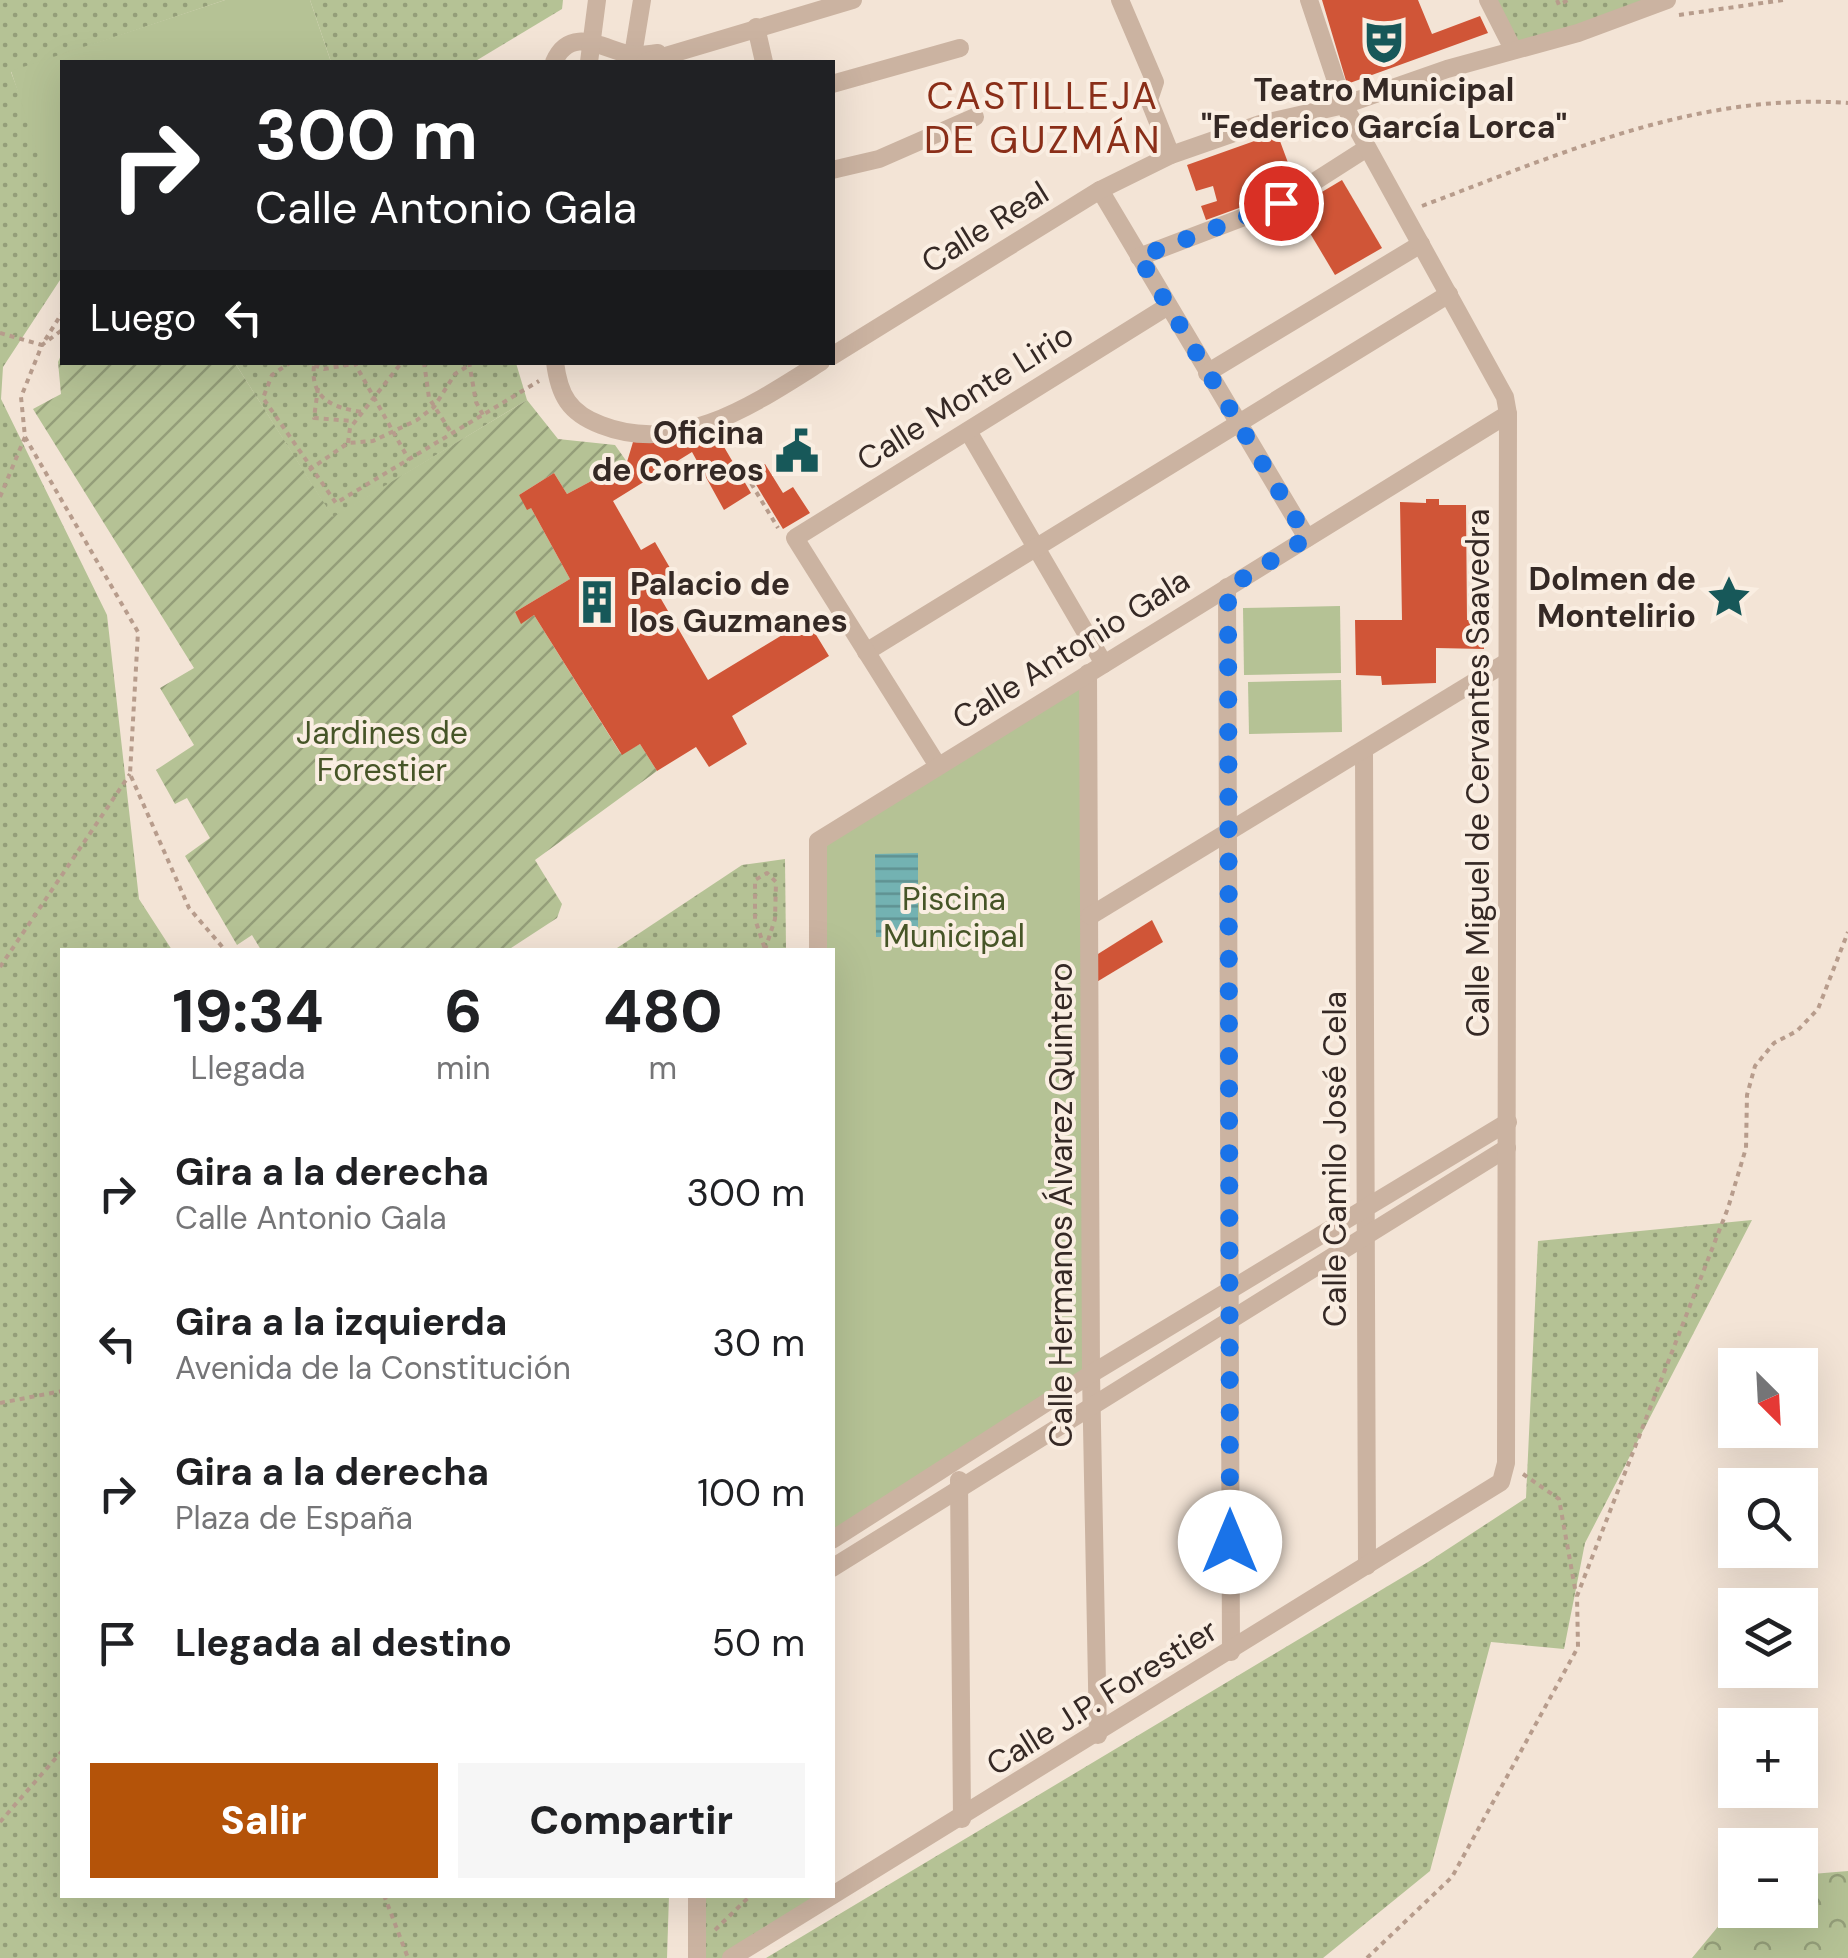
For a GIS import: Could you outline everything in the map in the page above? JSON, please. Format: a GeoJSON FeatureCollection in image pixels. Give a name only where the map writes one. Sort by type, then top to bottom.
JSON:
{"type":"FeatureCollection","features":[{"type":"Feature","properties":{"kind":"street"},"geometry":{"type":"LineString","coordinates":[[589,60],[597,0]]}},
{"type":"Feature","properties":{"kind":"street"},"geometry":{"type":"LineString","coordinates":[[639,59],[642,0]]}},
{"type":"Feature","properties":{"kind":"street"},"geometry":{"type":"LineString","coordinates":[[776,22],[778,0]]}},
{"type":"Feature","properties":{"kind":"street"},"geometry":{"type":"LineString","coordinates":[[556,60],[573,44],[592,39],[639,59],[853,0]]}},
{"type":"Feature","properties":{"kind":"street"},"geometry":{"type":"LineString","coordinates":[[1120,0],[1155,82],[1149,100],[1171,155]]}},
{"type":"Feature","properties":{"kind":"street","name":"Calle Miguel de Cervantes Saavedra"},"geometry":{"type":"LineString","coordinates":[[1309,0],[1344,105],[1505,397],[1508,414],[1504,1473]]}},
{"type":"Feature","properties":{"kind":"street","name":"Calle Real"},"geometry":{"type":"LineString","coordinates":[[835,354],[1100,190],[1171,155],[1260,124],[1344,105],[1513,49],[1624,18],[1667,0]]}},
{"type":"Feature","properties":{"kind":"street"},"geometry":{"type":"LineString","coordinates":[[1491,1],[1513,49]]}},
{"type":"Feature","properties":{"kind":"street"},"geometry":{"type":"LineString","coordinates":[[756,27],[764,60]]}},
{"type":"Feature","properties":{"kind":"street"},"geometry":{"type":"LineString","coordinates":[[835,83],[960,48]]}},
{"type":"Feature","properties":{"kind":"street"},"geometry":{"type":"LineString","coordinates":[[835,169],[879,159],[975,117]]}},
{"type":"Feature","properties":{"kind":"street"},"geometry":{"type":"LineString","coordinates":[[1139,257],[1281,203],[1368,148]]}},
{"type":"Feature","properties":{"kind":"street"},"geometry":{"type":"LineString","coordinates":[[1100,190],[1307,538]]}},
{"type":"Feature","properties":{"kind":"street"},"geometry":{"type":"LineString","coordinates":[[1207,373],[1421,244]]}},
{"type":"Feature","properties":{"kind":"street"},"geometry":{"type":"LineString","coordinates":[[866,652],[1449,294]]}},
{"type":"Feature","properties":{"kind":"street","name":"Calle Monte Lirio"},"geometry":{"type":"LineString","coordinates":[[794,538],[1168,306]]}},
{"type":"Feature","properties":{"kind":"street"},"geometry":{"type":"LineString","coordinates":[[555,367],[566,404],[582,418],[622,434],[666,435],[714,422],[812,365]]}},
{"type":"Feature","properties":{"kind":"street","name":"Calle Antonio Gala"},"geometry":{"type":"LineString","coordinates":[[818,948],[818,840],[1508,414]]}},
{"type":"Feature","properties":{"kind":"street"},"geometry":{"type":"LineString","coordinates":[[968,431],[1036,548],[1096,669]]}},
{"type":"Feature","properties":{"kind":"street"},"geometry":{"type":"LineString","coordinates":[[794,538],[938,766]]}},
{"type":"Feature","properties":{"kind":"street"},"geometry":{"type":"LineString","coordinates":[[1228,588],[1231,1652]]}},
{"type":"Feature","properties":{"kind":"street"},"geometry":{"type":"LineString","coordinates":[[1090,916],[1228,836],[1507,662]]}},
{"type":"Feature","properties":{"kind":"street","name":"Calle Hermanos Álvarez Quintero"},"geometry":{"type":"LineString","coordinates":[[1096,669],[1090,916],[1091,1374],[1098,1735]]}},
{"type":"Feature","properties":{"kind":"street","name":"Calle Camilo José Cela"},"geometry":{"type":"LineString","coordinates":[[1364,752],[1367,1566]]}},
{"type":"Feature","properties":{"kind":"street"},"geometry":{"type":"LineString","coordinates":[[835,1538],[1091,1374],[1508,1122]]}},
{"type":"Feature","properties":{"kind":"street"},"geometry":{"type":"LineString","coordinates":[[835,1566],[1507,1148]]}},
{"type":"Feature","properties":{"kind":"street"},"geometry":{"type":"LineString","coordinates":[[958,1461],[962,1819]]}},
{"type":"Feature","properties":{"kind":"street","name":"Calle J.P. Forestier"},"geometry":{"type":"LineString","coordinates":[[835,1893],[1231,1652],[1504,1473]]}},
{"type":"Feature","properties":{"kind":"street"},"geometry":{"type":"LineString","coordinates":[[697,1898],[697,1958]]}},
{"type":"Feature","properties":{"kind":"street","name":"Calle J.P. Forestier"},"geometry":{"type":"LineString","coordinates":[[731,1958],[827,1898]]}},
{"type":"Feature","properties":{"kind":"path"},"geometry":{"type":"LineString","coordinates":[[1556,0],[1559,4],[1568,0]]}},
{"type":"Feature","properties":{"kind":"path"},"geometry":{"type":"LineString","coordinates":[[1664,20],[1746,2],[1783,0]]}},
{"type":"Feature","properties":{"kind":"path"},"geometry":{"type":"LineString","coordinates":[[1404,214],[1592,142],[1672,118],[1754,102],[1848,103]]}},
{"type":"Feature","properties":{"kind":"path"},"geometry":{"type":"LineString","coordinates":[[60,316],[42,345],[21,397],[25,437],[138,632],[130,774],[189,908],[222,948]]}},
{"type":"Feature","properties":{"kind":"path"},"geometry":{"type":"LineString","coordinates":[[42,345],[60,332]]}},
{"type":"Feature","properties":{"kind":"path"},"geometry":{"type":"LineString","coordinates":[[0,333],[42,345]]}},
{"type":"Feature","properties":{"kind":"path"},"geometry":{"type":"LineString","coordinates":[[286,365],[272,375],[262,398],[309,470],[336,503],[484,415],[555,367]]}},
{"type":"Feature","properties":{"kind":"path"},"geometry":{"type":"LineString","coordinates":[[349,365],[314,366],[318,388],[314,418],[355,421]]}},
{"type":"Feature","properties":{"kind":"path"},"geometry":{"type":"LineString","coordinates":[[355,365],[409,460]]}},
{"type":"Feature","properties":{"kind":"path"},"geometry":{"type":"LineString","coordinates":[[348,443],[355,421],[400,365]]}},
{"type":"Feature","properties":{"kind":"path"},"geometry":{"type":"LineString","coordinates":[[425,365],[434,407],[452,434]]}},
{"type":"Feature","properties":{"kind":"path"},"geometry":{"type":"LineString","coordinates":[[309,470],[348,443],[373,441],[434,407],[455,374],[467,365]]}},
{"type":"Feature","properties":{"kind":"path"},"geometry":{"type":"LineString","coordinates":[[468,365],[476,402],[484,415]]}},
{"type":"Feature","properties":{"kind":"path"},"geometry":{"type":"LineString","coordinates":[[318,388],[332,408],[362,412]]}},
{"type":"Feature","properties":{"kind":"path"},"geometry":{"type":"LineString","coordinates":[[0,497],[25,437]]}},
{"type":"Feature","properties":{"kind":"path"},"geometry":{"type":"LineString","coordinates":[[746,475],[781,533],[794,538]]}},
{"type":"Feature","properties":{"kind":"path"},"geometry":{"type":"LineString","coordinates":[[0,967],[130,774]]}},
{"type":"Feature","properties":{"kind":"path"},"geometry":{"type":"LineString","coordinates":[[764,948],[753,906],[755,880],[766,873],[776,882],[776,908],[766,948]]}},
{"type":"Feature","properties":{"kind":"path"},"geometry":{"type":"LineString","coordinates":[[1576,1596],[1728,1208],[1746,1148],[1747,1095],[1755,1066],[1774,1043],[1797,1031],[1818,1009],[1848,932]]}},
{"type":"Feature","properties":{"kind":"path"},"geometry":{"type":"LineString","coordinates":[[0,1403],[60,1391]]}},
{"type":"Feature","properties":{"kind":"path"},"geometry":{"type":"LineString","coordinates":[[1367,1958],[1452,1877],[1578,1647],[1576,1596],[1559,1500],[1504,1473]]}},
{"type":"Feature","properties":{"kind":"path"},"geometry":{"type":"LineString","coordinates":[[0,1822],[60,1753]]}},
{"type":"Feature","properties":{"kind":"path"},"geometry":{"type":"LineString","coordinates":[[385,1898],[408,1958]]}},
{"type":"Feature","properties":{"kind":"path"},"geometry":{"type":"LineString","coordinates":[[386,1902],[389,1898]]}},
{"type":"Feature","properties":{"kind":"path"},"geometry":{"type":"LineString","coordinates":[[697,1936],[716,1930],[748,1898]]}},
{"type":"Feature","properties":{"kind":"green space"},"geometry":{"type":"Polygon","coordinates":[[[0,0],[225,0],[11,72],[60,203],[60,280],[3,367],[1,399],[107,615],[139,899],[171,948],[60,948],[60,1898],[669,1898],[667,1958],[0,1958],[0,0]]]}},
{"type":"Feature","properties":{"kind":"green space"},"geometry":{"type":"Polygon","coordinates":[[[225,0],[310,0],[330,60],[60,60],[60,220],[11,71],[225,0]]]}},
{"type":"Feature","properties":{"kind":"green space"},"geometry":{"type":"Polygon","coordinates":[[[310,0],[563,0],[562,9],[477,60],[330,60],[310,0]]]}},
{"type":"Feature","properties":{"kind":"green space"},"geometry":{"type":"Polygon","coordinates":[[[1488,0],[1667,0],[1513,49],[1488,0]]]}},
{"type":"Feature","properties":{"kind":"green space","name":"Jardines de Forestier"},"geometry":{"type":"Polygon","coordinates":[[[60,358],[60,365],[236,365],[333,517],[527,400],[558,439],[615,445],[627,462],[567,494],[554,473],[519,495],[531,508],[570,579],[515,612],[521,623],[534,615],[621,754],[640,744],[657,771],[535,860],[562,904],[557,918],[511,948],[260,948],[252,935],[237,945],[185,856],[210,838],[187,798],[175,804],[156,770],[194,745],[160,688],[194,668],[33,409],[61,394],[58,362],[60,358]]]}},
{"type":"Feature","properties":{"kind":"green space"},"geometry":{"type":"Polygon","coordinates":[[[236,365],[517,365],[527,400],[333,518],[236,365]]]}},
{"type":"Feature","properties":{"kind":"green space"},"geometry":{"type":"Polygon","coordinates":[[[1340,606],[1341,673],[1244,675],[1243,608],[1340,606]]]}},
{"type":"Feature","properties":{"kind":"green space","name":"Piscina Municipal"},"geometry":{"type":"Polygon","coordinates":[[[1088,674],[1091,1374],[835,1539],[835,948],[818,948],[818,841],[1088,674]]]}},
{"type":"Feature","properties":{"kind":"green space"},"geometry":{"type":"Polygon","coordinates":[[[1341,680],[1342,732],[1249,734],[1248,682],[1341,680]]]}},
{"type":"Feature","properties":{"kind":"green space"},"geometry":{"type":"Polygon","coordinates":[[[785,859],[786,948],[617,948],[742,865],[785,859]]]}},
{"type":"Feature","properties":{"kind":"green space"},"geometry":{"type":"Polygon","coordinates":[[[1752,1220],[1585,1543],[1564,1649],[1491,1642],[1430,1871],[1323,1958],[766,1958],[1428,1562],[1526,1498],[1538,1241],[1752,1220]]]}},
{"type":"Feature","properties":{"kind":"green space"},"geometry":{"type":"Polygon","coordinates":[[[1848,1871],[1848,1958],[1692,1958],[1718,1927],[1818,1928],[1818,1874],[1848,1871]]]}},
{"type":"Feature","properties":{"kind":"green space"},"geometry":{"type":"Polygon","coordinates":[[[697,1898],[824,1898],[731,1958],[697,1958],[697,1898]]]}},
{"type":"Feature","properties":{"kind":"water"},"geometry":{"type":"Polygon","coordinates":[[[918,853],[918,936],[876,937],[875,854],[918,853]]]}},
{"type":"Feature","properties":{"kind":"building","name":"Teatro Municipal \"Federico García Lorca\""},"geometry":{"type":"Polygon","coordinates":[[[1322,0],[1418,0],[1432,34],[1480,16],[1488,33],[1347,84],[1322,0]]]}},
{"type":"Feature","properties":{"kind":"building"},"geometry":{"type":"Polygon","coordinates":[[[1329,79],[1334,94],[1307,100],[1304,86],[1329,79]]]}},
{"type":"Feature","properties":{"kind":"building"},"geometry":{"type":"Polygon","coordinates":[[[1277,133],[1297,187],[1206,220],[1201,206],[1217,201],[1213,186],[1196,191],[1187,165],[1277,133]]]}},
{"type":"Feature","properties":{"kind":"building"},"geometry":{"type":"Polygon","coordinates":[[[1342,180],[1382,248],[1335,275],[1295,208],[1342,180]]]}},
{"type":"Feature","properties":{"kind":"building","name":"Palacio de los Guzmanes"},"geometry":{"type":"Polygon","coordinates":[[[710,423],[751,493],[724,510],[692,452],[613,501],[641,550],[655,542],[677,580],[657,592],[708,680],[807,620],[829,656],[732,716],[747,744],[709,767],[696,747],[657,771],[640,744],[622,755],[534,615],[521,624],[515,612],[570,579],[531,508],[527,510],[519,495],[554,473],[567,494],[627,462],[633,442],[666,440],[710,423]]]}},
{"type":"Feature","properties":{"kind":"building"},"geometry":{"type":"Polygon","coordinates":[[[765,464],[783,493],[793,487],[810,513],[783,529],[749,473],[765,464]]]}},
{"type":"Feature","properties":{"kind":"building"},"geometry":{"type":"Polygon","coordinates":[[[1426,499],[1439,499],[1439,505],[1466,505],[1467,620],[1483,621],[1484,649],[1436,648],[1436,683],[1382,685],[1381,676],[1356,675],[1355,620],[1402,620],[1400,502],[1426,503],[1426,499]]]}},
{"type":"Feature","properties":{"kind":"building"},"geometry":{"type":"Polygon","coordinates":[[[1152,920],[1163,942],[1090,986],[1090,959],[1152,920]]]}},
{"type":"Feature","properties":{"kind":"place","name":"Teatro Municipal \"Federico García Lorca\""},"geometry":{"type":"Point","coordinates":[1384,42]}},
{"type":"Feature","properties":{"kind":"place","name":"Oficina de Correos"},"geometry":{"type":"Point","coordinates":[797,451]}},
{"type":"Feature","properties":{"kind":"place","name":"Dolmen de Montelirio"},"geometry":{"type":"Point","coordinates":[1729,597]}},
{"type":"Feature","properties":{"kind":"place","name":"Palacio de los Guzmanes"},"geometry":{"type":"Point","coordinates":[597,602]}},
{"type":"Feature","properties":{"kind":"district","name":"CASTILLEJA DE GUZMÁN"},"geometry":{"type":"Point","coordinates":[1043,118]}},
{"type":"Feature","properties":{"kind":"route"},"geometry":{"type":"LineString","coordinates":[[1230,1542],[1228,588],[1307,538],[1139,257],[1281,203]]}}]}
